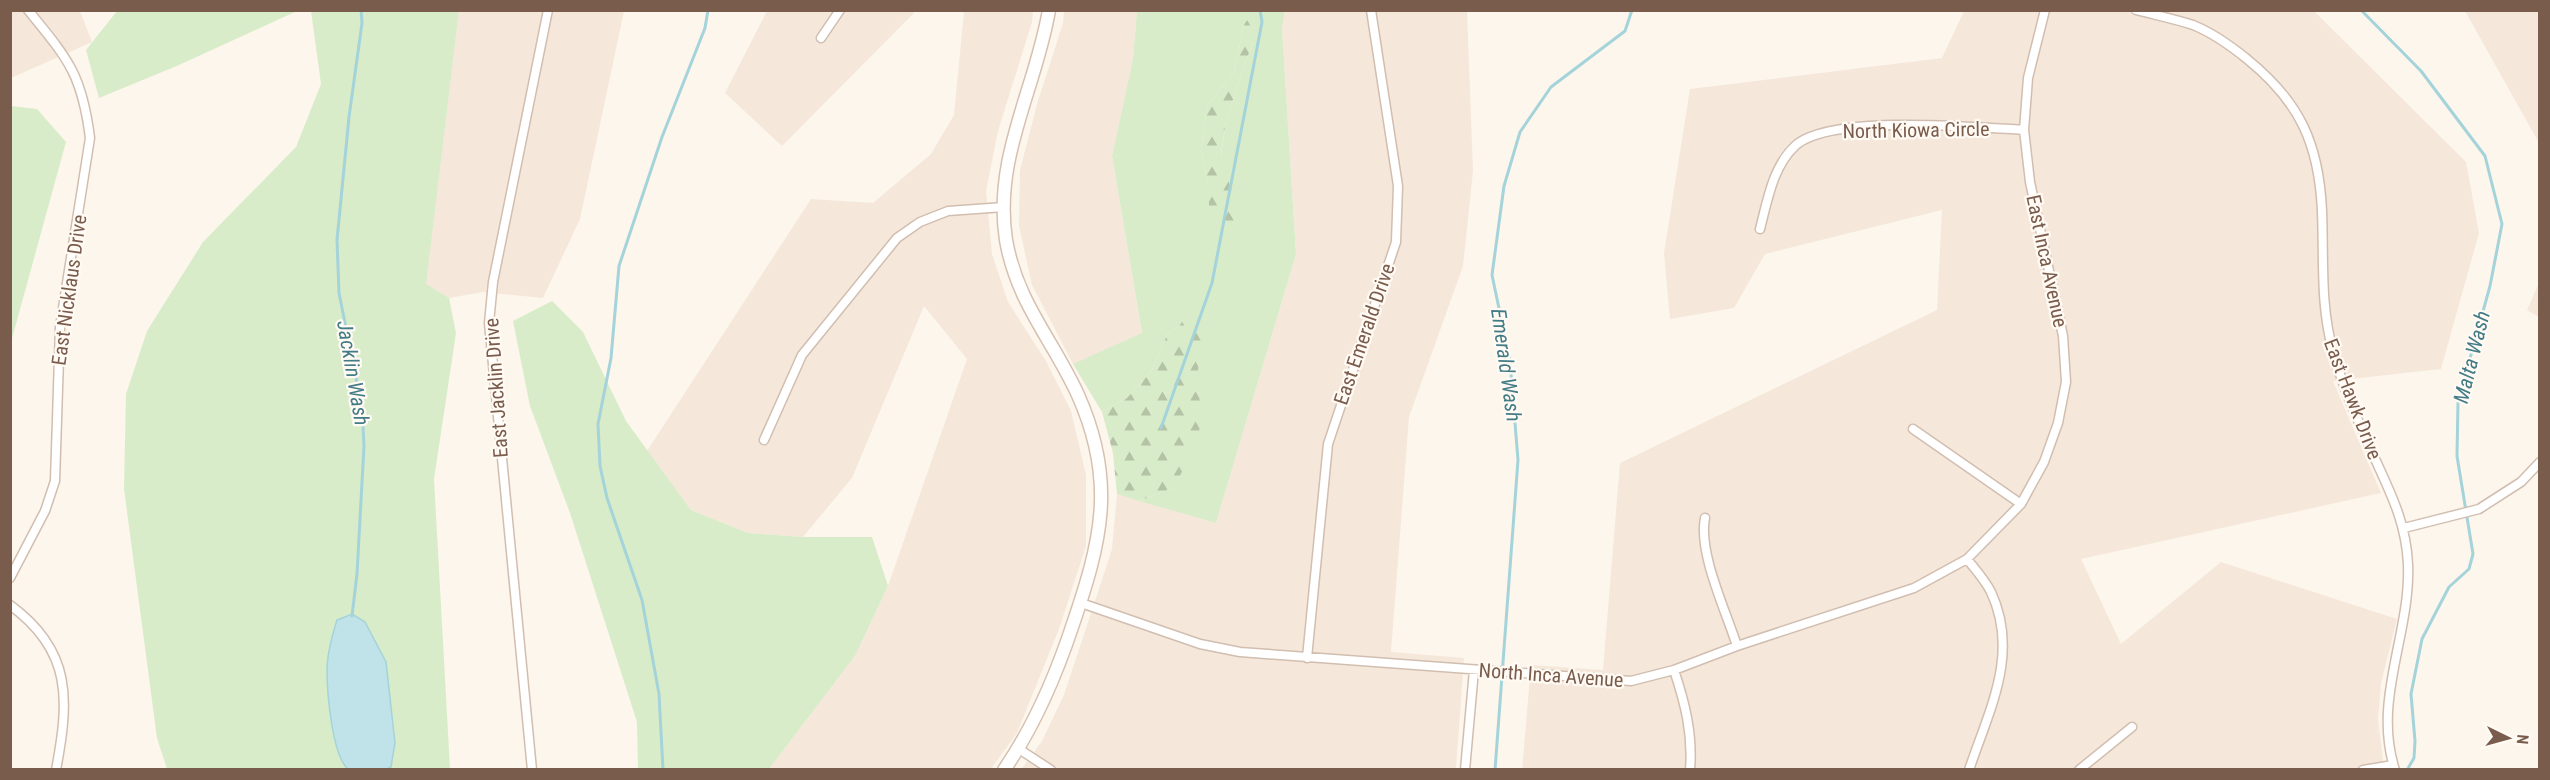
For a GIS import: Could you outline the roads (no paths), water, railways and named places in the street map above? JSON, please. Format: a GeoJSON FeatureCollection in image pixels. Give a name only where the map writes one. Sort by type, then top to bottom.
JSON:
{"type":"FeatureCollection","features":[{"type":"Feature","properties":{"kind":"street","name":"East Nicklaus Drive"},"geometry":{"type":"LineString","coordinates":[[10,578],[45,511],[55,481],[60,327],[90,138],[87,112],[75,72],[28,10]]}},
{"type":"Feature","properties":{"kind":"street","name":"East Jacklin Drive"},"geometry":{"type":"LineString","coordinates":[[532,770],[489,323],[493,282],[548,10]]}},
{"type":"Feature","properties":{"kind":"street"},"geometry":{"type":"LineString","coordinates":[[821,38],[840,10]]}},
{"type":"Feature","properties":{"kind":"street"},"geometry":{"type":"LineString","coordinates":[[1004,770],[1019,749],[1049,691],[1081,603],[1092,569],[1100,530],[1102,500],[1098,459],[1090,427],[1077,393],[1040,329],[1017,282],[1006,239],[1004,207],[1009,150],[1049,10]]}},
{"type":"Feature","properties":{"kind":"street","name":"East Emerald Drive"},"geometry":{"type":"LineString","coordinates":[[1307,658],[1328,444],[1396,242],[1398,186],[1371,10]]}},
{"type":"Feature","properties":{"kind":"street","name":"East Inca Avenue"},"geometry":{"type":"LineString","coordinates":[[2020,504],[2044,462],[2058,423],[2066,382],[2063,336],[2030,182],[2024,130],[2028,78],[2044,10]]}},
{"type":"Feature","properties":{"kind":"street","name":"East Hawk Drive"},"geometry":{"type":"LineString","coordinates":[[2136,10],[2194,26],[2233,47],[2267,75],[2296,110],[2312,150],[2320,184],[2327,330],[2350,401],[2404,528],[2408,561],[2407,597],[2390,680],[2386,713],[2394,767]]}},
{"type":"Feature","properties":{"kind":"street","name":"North Kiowa Circle"},"geometry":{"type":"LineString","coordinates":[[1760,229],[1769,194],[1784,159],[1795,145],[1813,135],[1850,128],[1938,125],[2024,130]]}},
{"type":"Feature","properties":{"kind":"street"},"geometry":{"type":"LineString","coordinates":[[764,440],[802,355],[897,238],[920,222],[948,211],[1004,207]]}},
{"type":"Feature","properties":{"kind":"street"},"geometry":{"type":"LineString","coordinates":[[1913,429],[2020,504]]}},
{"type":"Feature","properties":{"kind":"street"},"geometry":{"type":"LineString","coordinates":[[2404,528],[2479,509],[2521,482],[2540,462]]}},
{"type":"Feature","properties":{"kind":"street","name":"North Inca Avenue"},"geometry":{"type":"LineString","coordinates":[[1081,603],[1200,644],[1240,652],[1631,681],[1674,670],[1737,646],[1914,588],[1967,559],[2020,504]]}},
{"type":"Feature","properties":{"kind":"street"},"geometry":{"type":"LineString","coordinates":[[1705,518],[1703,541],[1737,646]]}},
{"type":"Feature","properties":{"kind":"street"},"geometry":{"type":"LineString","coordinates":[[1967,559],[1990,590],[2002,628],[2005,652],[2002,672],[1970,770]]}},
{"type":"Feature","properties":{"kind":"street"},"geometry":{"type":"LineString","coordinates":[[10,605],[28,619],[42,635],[58,665],[65,711],[56,770]]}},
{"type":"Feature","properties":{"kind":"street"},"geometry":{"type":"LineString","coordinates":[[1465,770],[1474,670]]}},
{"type":"Feature","properties":{"kind":"street"},"geometry":{"type":"LineString","coordinates":[[1674,670],[1686,705],[1690,734],[1690,770]]}},
{"type":"Feature","properties":{"kind":"street"},"geometry":{"type":"LineString","coordinates":[[2079,770],[2133,727]]}},
{"type":"Feature","properties":{"kind":"street"},"geometry":{"type":"LineString","coordinates":[[1019,749],[1050,770]]}},
{"type":"Feature","properties":{"kind":"street"},"geometry":{"type":"LineString","coordinates":[[2362,770],[2394,767]]}},
{"type":"Feature","properties":{"kind":"water"},"geometry":{"type":"Polygon","coordinates":[[[352,614],[365,622],[386,662],[395,743],[391,767],[387,769],[348,769],[334,738],[328,692],[328,657],[337,620],[352,614]]]}},
{"type":"Feature","properties":{"kind":"waterway","name":"Jacklin Wash"},"geometry":{"type":"LineString","coordinates":[[352,616],[357,574],[364,446],[362,408],[339,293],[337,240],[349,117],[362,23],[361,10]]}},
{"type":"Feature","properties":{"kind":"waterway"},"geometry":{"type":"LineString","coordinates":[[663,770],[659,694],[642,600],[607,498],[600,466],[598,424],[611,358],[619,266],[662,137],[705,28],[708,10]]}},
{"type":"Feature","properties":{"kind":"waterway"},"geometry":{"type":"LineString","coordinates":[[1161,428],[1212,283],[1262,22],[1260,10]]}},
{"type":"Feature","properties":{"kind":"waterway","name":"Emerald Wash"},"geometry":{"type":"LineString","coordinates":[[1495,770],[1518,460],[1510,361],[1492,275],[1504,186],[1520,132],[1551,87],[1625,31],[1632,10]]}},
{"type":"Feature","properties":{"kind":"waterway","name":"Malta Wash"},"geometry":{"type":"LineString","coordinates":[[2361,10],[2421,71],[2485,156],[2502,224],[2490,286],[2458,402],[2457,456],[2473,554],[2469,569],[2449,587],[2422,639],[2411,694],[2414,758],[2407,770]]}}]}
